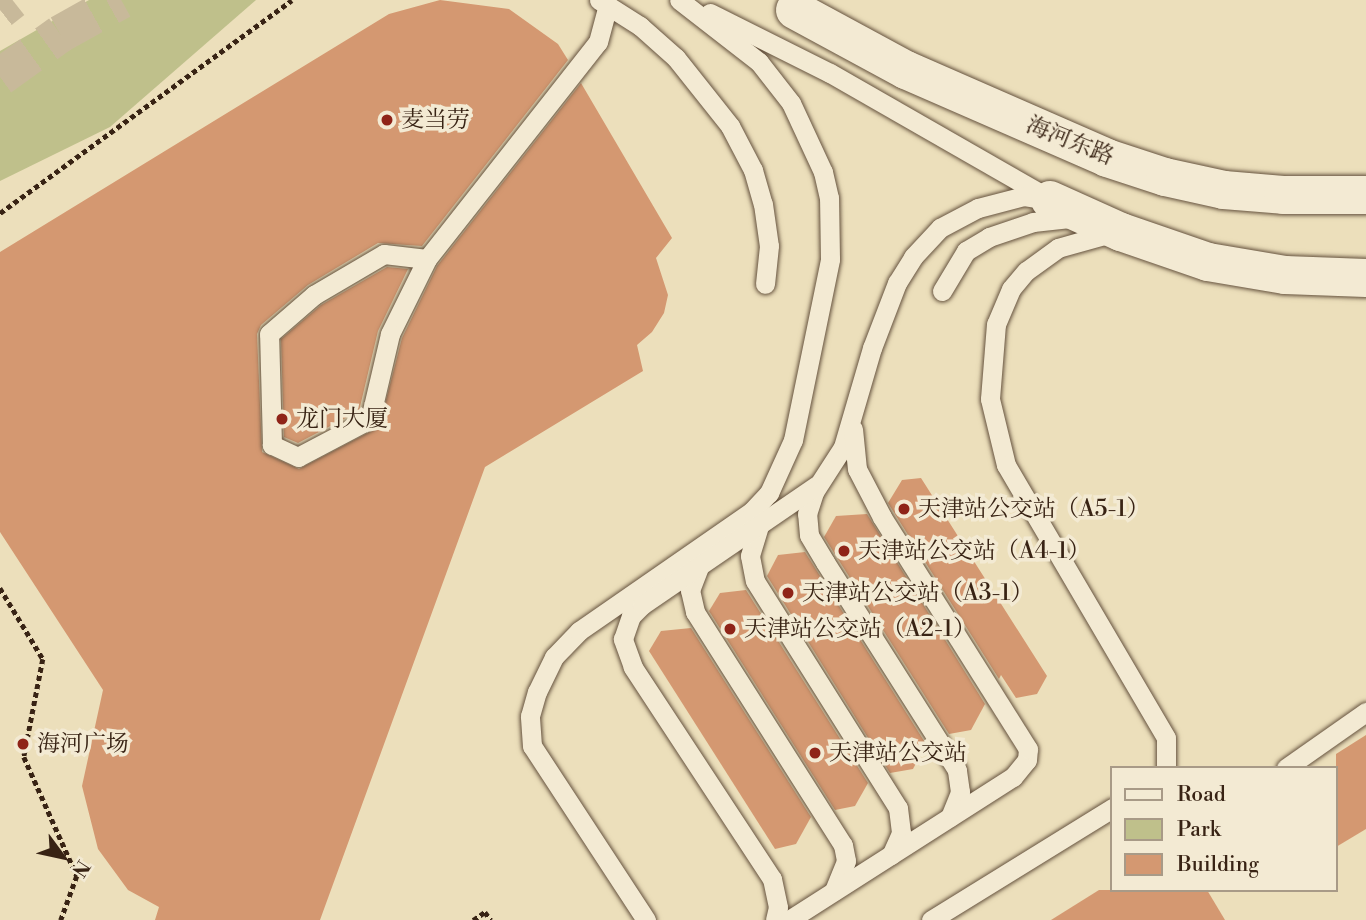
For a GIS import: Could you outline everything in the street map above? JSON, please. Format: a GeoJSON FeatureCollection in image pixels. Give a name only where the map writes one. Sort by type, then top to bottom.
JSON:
{"type":"FeatureCollection","features":[{"type":"Feature","properties":{"kind":"main road","name":"海河东路"},"geometry":{"type":"LineString","coordinates":[[794,10],[906,70],[1006,114],[1166,177],[1271,194],[1366,195]]}},
{"type":"Feature","properties":{"kind":"main road"},"geometry":{"type":"LineString","coordinates":[[1050,200],[1105,225],[1251,272],[1366,278]]}},
{"type":"Feature","properties":{"kind":"lane"},"geometry":{"type":"LineString","coordinates":[[680,0],[830,73],[1050,200]]}},
{"type":"Feature","properties":{"kind":"lane"},"geometry":{"type":"LineString","coordinates":[[646,920],[532,746],[529,724],[537,692],[554,657],[579,631],[752,511],[769,493],[793,440],[830,259],[829,198],[823,172],[791,103],[759,62],[680,0]]}},
{"type":"Feature","properties":{"kind":"lane"},"geometry":{"type":"LineString","coordinates":[[428,259],[384,254],[314,295],[269,334],[272,445],[298,457],[370,419],[390,334],[428,259],[598,42],[603,3],[676,58],[730,126],[754,170],[764,204],[769,246],[765,285]]}},
{"type":"Feature","properties":{"kind":"lane"},"geometry":{"type":"LineString","coordinates":[[950,817],[960,792],[957,770],[809,534],[809,503],[852,422],[890,302],[904,270],[924,243],[961,215],[1002,199],[1050,200]]}},
{"type":"Feature","properties":{"kind":"lane"},"geometry":{"type":"LineString","coordinates":[[942,291],[966,251],[989,237],[1033,222],[1105,225]]}},
{"type":"Feature","properties":{"kind":"lane"},"geometry":{"type":"LineString","coordinates":[[1105,225],[1058,248],[1026,271],[1011,289],[996,324],[990,399],[1006,465],[1167,738],[1166,766]]}},
{"type":"Feature","properties":{"kind":"lane"},"geometry":{"type":"LineString","coordinates":[[789,920],[1013,777],[1027,760],[1028,749],[864,484],[853,452],[852,422]]}},
{"type":"Feature","properties":{"kind":"lane"},"geometry":{"type":"LineString","coordinates":[[775,920],[778,907],[772,879],[626,653],[623,639],[631,616],[822,481]]}},
{"type":"Feature","properties":{"kind":"lane"},"geometry":{"type":"LineString","coordinates":[[759,526],[750,556],[755,581],[898,808],[901,833],[891,855]]}},
{"type":"Feature","properties":{"kind":"lane"},"geometry":{"type":"LineString","coordinates":[[699,567],[690,590],[695,612],[843,845],[846,861],[834,891]]}},
{"type":"Feature","properties":{"kind":"lane"},"geometry":{"type":"LineString","coordinates":[[1289,766],[1366,712]]}},
{"type":"Feature","properties":{"kind":"lane"},"geometry":{"type":"LineString","coordinates":[[932,920],[1110,809]]}},
{"type":"Feature","properties":{"kind":"path"},"geometry":{"type":"LineString","coordinates":[[0,212],[292,0]]}},
{"type":"Feature","properties":{"kind":"path"},"geometry":{"type":"LineString","coordinates":[[0,588],[43,659],[24,757],[77,876],[61,920]]}},
{"type":"Feature","properties":{"kind":"path"},"geometry":{"type":"LineString","coordinates":[[473,920],[485,912],[491,920]]}},
{"type":"Feature","properties":{"kind":"green space"},"geometry":{"type":"Polygon","coordinates":[[[89,0],[256,0],[110,127],[0,181],[0,51],[89,0]]]}},
{"type":"Feature","properties":{"kind":"building","name":"龙门大厦"},"geometry":{"type":"Polygon","coordinates":[[[440,0],[509,9],[558,44],[568,60],[422,246],[378,243],[308,285],[261,325],[257,334],[262,452],[299,469],[379,427],[402,338],[437,266],[581,83],[672,238],[656,258],[668,295],[664,313],[652,332],[637,345],[643,371],[485,467],[320,920],[155,920],[159,907],[128,890],[98,849],[82,786],[103,690],[0,532],[0,252],[389,14],[440,0]]]}},
{"type":"Feature","properties":{"kind":"building"},"geometry":{"type":"Polygon","coordinates":[[[387,267],[408,269],[378,331],[359,411],[298,443],[284,437],[281,339],[321,305],[387,267]]]}},
{"type":"Feature","properties":{"kind":"building"},"geometry":{"type":"Polygon","coordinates":[[[921,478],[1047,676],[1037,694],[1016,698],[1001,675],[999,679],[888,503],[902,480],[921,478]]]}},
{"type":"Feature","properties":{"kind":"building"},"geometry":{"type":"Polygon","coordinates":[[[867,514],[985,704],[971,730],[949,734],[824,537],[836,516],[867,514]]]}},
{"type":"Feature","properties":{"kind":"building"},"geometry":{"type":"Polygon","coordinates":[[[805,552],[926,744],[913,769],[890,773],[767,576],[778,555],[805,552]]]}},
{"type":"Feature","properties":{"kind":"building"},"geometry":{"type":"Polygon","coordinates":[[[746,590],[868,783],[855,806],[835,810],[709,611],[720,593],[746,590]]]}},
{"type":"Feature","properties":{"kind":"building"},"geometry":{"type":"Polygon","coordinates":[[[691,628],[811,817],[796,844],[775,849],[649,651],[661,631],[691,628]]]}},
{"type":"Feature","properties":{"kind":"building"},"geometry":{"type":"Polygon","coordinates":[[[1366,735],[1366,829],[1338,846],[1338,766],[1336,754],[1366,735]]]}},
{"type":"Feature","properties":{"kind":"building"},"geometry":{"type":"Polygon","coordinates":[[[1099,890],[1110,890],[1208,892],[1225,920],[1051,920],[1099,890]]]}},
{"type":"Feature","properties":{"kind":"tunnel"},"geometry":{"type":"LineString","coordinates":[[0,10],[13,0]]}},
{"type":"Feature","properties":{"kind":"tunnel"},"geometry":{"type":"LineString","coordinates":[[0,77],[60,34],[121,0]]}},
{"type":"Feature","properties":{"kind":"place","name":"麦当劳"},"geometry":{"type":"Point","coordinates":[387,120]}},
{"type":"Feature","properties":{"kind":"place","name":"龙门大厦"},"geometry":{"type":"Point","coordinates":[282,419]}},
{"type":"Feature","properties":{"kind":"place","name":"天津站公交站（A5-1）"},"geometry":{"type":"Point","coordinates":[904,509]}},
{"type":"Feature","properties":{"kind":"place","name":"天津站公交站（A4-1）"},"geometry":{"type":"Point","coordinates":[844,551]}},
{"type":"Feature","properties":{"kind":"place","name":"天津站公交站（A3-1）"},"geometry":{"type":"Point","coordinates":[788,593]}},
{"type":"Feature","properties":{"kind":"place","name":"天津站公交站（A2-1）"},"geometry":{"type":"Point","coordinates":[730,629]}},
{"type":"Feature","properties":{"kind":"place","name":"海河广场"},"geometry":{"type":"Point","coordinates":[23,744]}},
{"type":"Feature","properties":{"kind":"place","name":"天津站公交站"},"geometry":{"type":"Point","coordinates":[815,753]}}]}
